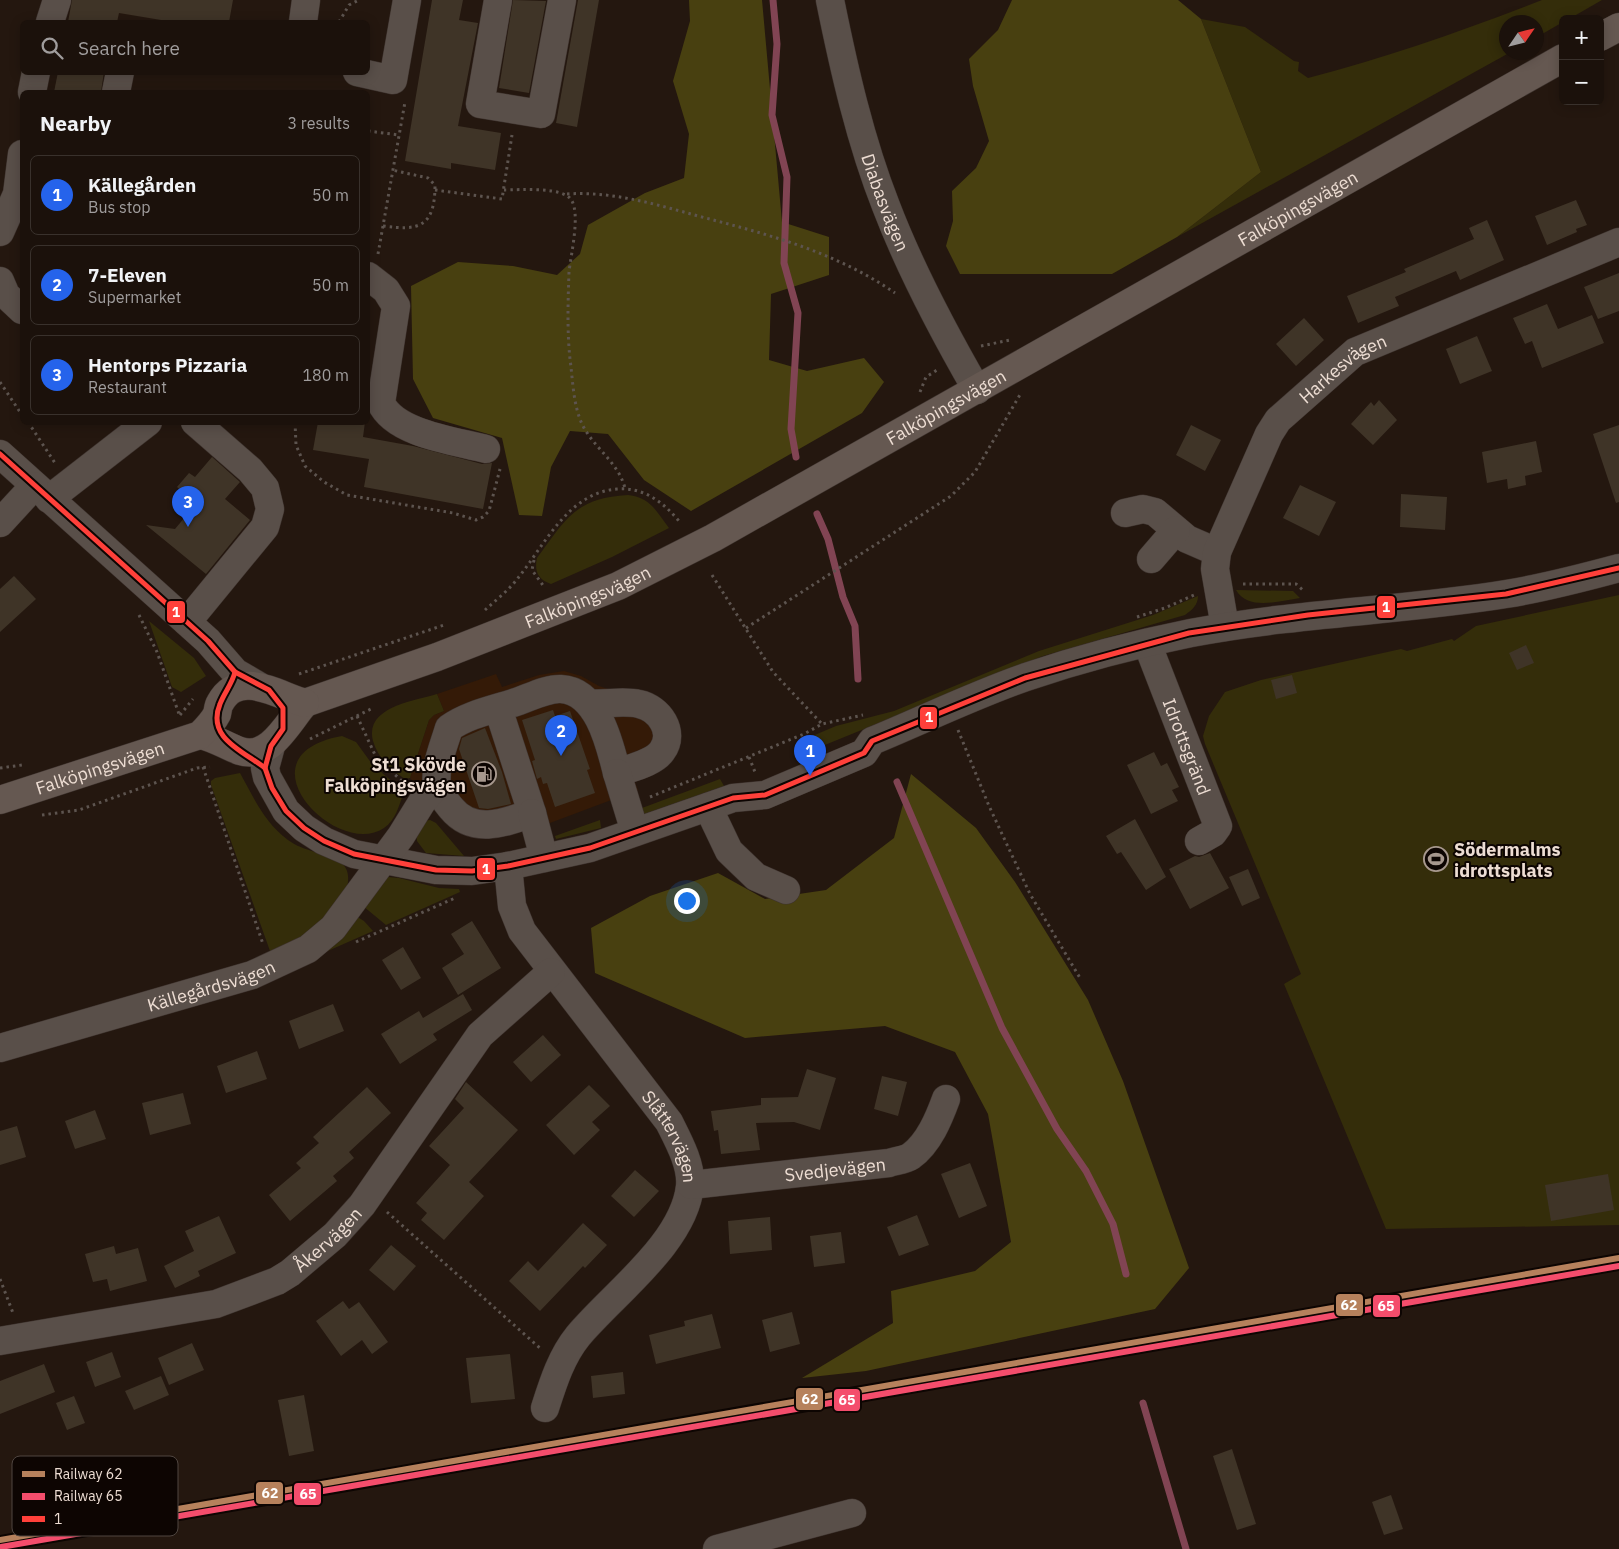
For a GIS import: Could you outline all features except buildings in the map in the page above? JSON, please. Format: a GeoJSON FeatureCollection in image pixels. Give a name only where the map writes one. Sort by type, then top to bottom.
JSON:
{"type":"FeatureCollection","features":[{"type":"Feature","properties":{"kind":"main road"},"geometry":{"type":"LineString","coordinates":[[1604,35],[1619,26]]}},
{"type":"Feature","properties":{"kind":"main road","name":"Falköpingsvägen"},"geometry":{"type":"LineString","coordinates":[[305,704],[438,657],[618,586],[713,538],[1559,60]]}},
{"type":"Feature","properties":{"kind":"main road"},"geometry":{"type":"LineString","coordinates":[[248,685],[264,688],[305,704],[273,748],[262,751],[236,749],[214,738],[200,736],[226,693],[248,685]]}},
{"type":"Feature","properties":{"kind":"main road"},"geometry":{"type":"LineString","coordinates":[[264,688],[283,708],[273,748]]}},
{"type":"Feature","properties":{"kind":"main road"},"geometry":{"type":"LineString","coordinates":[[226,693],[217,726],[222,737],[236,749]]}},
{"type":"Feature","properties":{"kind":"main road","name":"Falköpingsvägen"},"geometry":{"type":"LineString","coordinates":[[0,800],[200,736]]}},
{"type":"Feature","properties":{"kind":"street"},"geometry":{"type":"LineString","coordinates":[[51,20],[57,0]]}},
{"type":"Feature","properties":{"kind":"street"},"geometry":{"type":"LineString","coordinates":[[303,20],[306,0]]}},
{"type":"Feature","properties":{"kind":"street"},"geometry":{"type":"LineString","coordinates":[[370,75],[393,80],[407,0]]}},
{"type":"Feature","properties":{"kind":"street"},"geometry":{"type":"LineString","coordinates":[[498,0],[480,104],[541,114],[562,0]]}},
{"type":"Feature","properties":{"kind":"street","name":"Diabasvägen"},"geometry":{"type":"LineString","coordinates":[[830,0],[841,56],[882,196],[921,286],[977,390]]}},
{"type":"Feature","properties":{"kind":"street"},"geometry":{"type":"LineString","coordinates":[[32,90],[35,75]]}},
{"type":"Feature","properties":{"kind":"street"},"geometry":{"type":"LineString","coordinates":[[116,90],[119,75]]}},
{"type":"Feature","properties":{"kind":"street"},"geometry":{"type":"LineString","coordinates":[[0,232],[16,194],[20,167]]}},
{"type":"Feature","properties":{"kind":"street"},"geometry":{"type":"LineString","coordinates":[[0,242],[20,230]]}},
{"type":"Feature","properties":{"kind":"street","name":"Harkesvägen"},"geometry":{"type":"LineString","coordinates":[[1225,627],[1216,569],[1218,552],[1273,426],[1355,352],[1619,242]]}},
{"type":"Feature","properties":{"kind":"street"},"geometry":{"type":"LineString","coordinates":[[370,278],[386,290],[396,306],[381,403],[384,411],[394,420],[410,428],[486,449]]}},
{"type":"Feature","properties":{"kind":"street"},"geometry":{"type":"LineString","coordinates":[[0,281],[6,295],[20,308]]}},
{"type":"Feature","properties":{"kind":"street"},"geometry":{"type":"LineString","coordinates":[[0,524],[41,492],[143,425]]}},
{"type":"Feature","properties":{"kind":"street"},"geometry":{"type":"LineString","coordinates":[[187,622],[264,527],[270,509],[265,488],[250,470],[198,425]]}},
{"type":"Feature","properties":{"kind":"street"},"geometry":{"type":"LineString","coordinates":[[0,454],[214,647],[226,693]]}},
{"type":"Feature","properties":{"kind":"street"},"geometry":{"type":"LineString","coordinates":[[1124,513],[1143,509],[1155,512],[1187,539],[1218,552]]}},
{"type":"Feature","properties":{"kind":"street"},"geometry":{"type":"LineString","coordinates":[[1151,560],[1176,530]]}},
{"type":"Feature","properties":{"kind":"street"},"geometry":{"type":"LineString","coordinates":[[273,748],[272,788],[286,811],[304,828],[354,854],[436,870],[472,872],[590,848],[721,802],[758,779],[857,739],[872,741],[1026,678],[1147,644],[1225,627],[1308,615],[1506,594],[1619,568]]}},
{"type":"Feature","properties":{"kind":"street","name":"Idrottsgränd"},"geometry":{"type":"LineString","coordinates":[[1147,644],[1218,826],[1213,833],[1199,841]]}},
{"type":"Feature","properties":{"kind":"street"},"geometry":{"type":"LineString","coordinates":[[532,813],[506,823],[480,826],[459,818],[444,799],[437,785],[439,764],[449,728],[457,722],[560,688],[574,692],[589,703],[602,728],[635,832]]}},
{"type":"Feature","properties":{"kind":"street"},"geometry":{"type":"LineString","coordinates":[[589,703],[640,704],[654,710],[662,719],[667,731],[662,752],[651,760],[617,773]]}},
{"type":"Feature","properties":{"kind":"street"},"geometry":{"type":"LineString","coordinates":[[498,708],[532,813],[544,858]]}},
{"type":"Feature","properties":{"kind":"street","name":"Källegårdsvägen"},"geometry":{"type":"LineString","coordinates":[[0,1048],[162,1002],[271,967],[308,949],[332,928],[383,860],[422,802],[437,785]]}},
{"type":"Feature","properties":{"kind":"street"},"geometry":{"type":"LineString","coordinates":[[721,802],[729,850],[756,877],[786,890]]}},
{"type":"Feature","properties":{"kind":"street","name":"Slåttervägen"},"geometry":{"type":"LineString","coordinates":[[508,866],[512,906],[522,931],[551,972],[668,1122],[679,1141],[690,1185],[681,1216],[666,1241],[578,1337],[560,1366],[545,1408]]}},
{"type":"Feature","properties":{"kind":"street","name":"Åkervägen"},"geometry":{"type":"LineString","coordinates":[[12,1339],[197,1308],[235,1298],[277,1281],[303,1263],[346,1224],[368,1196],[469,1049],[480,1036],[551,972]]}},
{"type":"Feature","properties":{"kind":"street","name":"Svedjevägen"},"geometry":{"type":"LineString","coordinates":[[690,1185],[889,1163],[911,1156],[926,1140],[946,1099]]}},
{"type":"Feature","properties":{"kind":"street"},"geometry":{"type":"LineString","coordinates":[[717,1549],[852,1513]]}},
{"type":"Feature","properties":{"kind":"path"},"geometry":{"type":"LineString","coordinates":[[340,20],[349,5],[360,0]]}},
{"type":"Feature","properties":{"kind":"path"},"geometry":{"type":"LineString","coordinates":[[370,278],[383,226],[405,101],[393,80]]}},
{"type":"Feature","properties":{"kind":"path"},"geometry":{"type":"LineString","coordinates":[[435,190],[502,199],[516,110]]}},
{"type":"Feature","properties":{"kind":"path"},"geometry":{"type":"LineString","coordinates":[[370,131],[398,135]]}},
{"type":"Feature","properties":{"kind":"path"},"geometry":{"type":"LineString","coordinates":[[383,226],[410,228],[417,227],[425,222],[430,212],[435,190],[435,185],[428,178],[392,170]]}},
{"type":"Feature","properties":{"kind":"path"},"geometry":{"type":"LineString","coordinates":[[504,190],[555,191],[567,194],[584,193],[638,200],[775,237],[830,256],[870,276],[899,296],[921,286]]}},
{"type":"Feature","properties":{"kind":"path"},"geometry":{"type":"LineString","coordinates":[[567,194],[572,200],[575,210],[569,274],[568,324],[577,410],[592,440],[616,467],[625,488]]}},
{"type":"Feature","properties":{"kind":"path"},"geometry":{"type":"LineString","coordinates":[[913,397],[920,392],[926,377],[932,373]]}},
{"type":"Feature","properties":{"kind":"path"},"geometry":{"type":"LineString","coordinates":[[0,382],[20,412]]}},
{"type":"Feature","properties":{"kind":"path"},"geometry":{"type":"LineString","coordinates":[[746,628],[951,496],[965,484],[975,472],[1012,412],[1024,387]]}},
{"type":"Feature","properties":{"kind":"path"},"geometry":{"type":"LineString","coordinates":[[30,425],[58,467]]}},
{"type":"Feature","properties":{"kind":"path"},"geometry":{"type":"LineString","coordinates":[[296,425],[296,445],[305,466],[335,489],[359,497],[453,513],[470,520],[483,517],[489,511],[495,482],[499,478],[500,455],[486,449]]}},
{"type":"Feature","properties":{"kind":"path"},"geometry":{"type":"LineString","coordinates":[[492,609],[483,612],[517,580],[563,517],[579,502],[602,490],[625,488],[650,494],[679,521]]}},
{"type":"Feature","properties":{"kind":"path"},"geometry":{"type":"LineString","coordinates":[[534,557],[532,570],[543,587],[548,590],[546,591]]}},
{"type":"Feature","properties":{"kind":"path"},"geometry":{"type":"LineString","coordinates":[[712,575],[774,672],[822,724]]}},
{"type":"Feature","properties":{"kind":"path"},"geometry":{"type":"LineString","coordinates":[[1234,584],[1296,584],[1305,592],[1306,598]]}},
{"type":"Feature","properties":{"kind":"path"},"geometry":{"type":"LineString","coordinates":[[139,615],[157,652],[180,715]]}},
{"type":"Feature","properties":{"kind":"path"},"geometry":{"type":"LineString","coordinates":[[295,675],[447,624]]}},
{"type":"Feature","properties":{"kind":"path"},"geometry":{"type":"LineString","coordinates":[[950,708],[989,806],[1030,894],[1080,978]]}},
{"type":"Feature","properties":{"kind":"path"},"geometry":{"type":"LineString","coordinates":[[316,736],[357,716],[376,756],[406,786]]}},
{"type":"Feature","properties":{"kind":"path"},"geometry":{"type":"LineString","coordinates":[[749,756],[756,774]]}},
{"type":"Feature","properties":{"kind":"path"},"geometry":{"type":"LineString","coordinates":[[33,816],[79,810],[203,767],[212,767]]}},
{"type":"Feature","properties":{"kind":"path"},"geometry":{"type":"LineString","coordinates":[[203,767],[271,967]]}},
{"type":"Feature","properties":{"kind":"path"},"geometry":{"type":"LineString","coordinates":[[354,942],[462,896]]}},
{"type":"Feature","properties":{"kind":"path"},"geometry":{"type":"LineString","coordinates":[[368,1196],[560,1366]]}},
{"type":"Feature","properties":{"kind":"path"},"geometry":{"type":"LineString","coordinates":[[0,1279],[12,1339]]}},
{"type":"Feature","properties":{"kind":"shaded area"},"geometry":{"type":"Polygon","coordinates":[[[689,0],[762,0],[782,222],[829,237],[829,275],[771,294],[769,360],[807,371],[864,358],[884,382],[862,413],[691,511],[644,480],[608,434],[570,431],[551,467],[542,516],[519,515],[502,438],[433,418],[413,379],[411,286],[458,262],[513,266],[557,275],[580,254],[588,225],[645,193],[684,178],[689,134],[673,81],[690,21],[689,0]]]}},
{"type":"Feature","properties":{"kind":"shaded area"},"geometry":{"type":"Polygon","coordinates":[[[1012,0],[1178,0],[1201,19],[1261,172],[1177,237],[1112,274],[960,274],[946,246],[953,221],[952,191],[976,168],[989,141],[973,86],[969,59],[998,30],[1012,0]]]}},
{"type":"Feature","properties":{"kind":"shaded area"},"geometry":{"type":"Polygon","coordinates":[[[1542,0],[1602,0],[1576,15],[1559,15],[1559,24],[1544,33],[1544,15],[1502,15],[1542,0]]]}},
{"type":"Feature","properties":{"kind":"shaded area"},"geometry":{"type":"Polygon","coordinates":[[[1499,16],[1499,59],[1177,237],[1261,172],[1201,19],[1245,27],[1294,61],[1299,62],[1298,71],[1308,78],[1367,61],[1499,16]]]}},
{"type":"Feature","properties":{"kind":"shaded area"},"geometry":{"type":"Polygon","coordinates":[[[628,495],[636,496],[652,506],[669,528],[612,557],[551,584],[540,577],[536,567],[537,558],[556,532],[574,513],[596,501],[628,495]]]}},
{"type":"Feature","properties":{"kind":"shaded area"},"geometry":{"type":"Polygon","coordinates":[[[1236,590],[1293,591],[1300,598],[1256,603],[1248,601],[1236,590]]]}},
{"type":"Feature","properties":{"kind":"shaded area","name":"Södermalms idrottsplats"},"geometry":{"type":"Polygon","coordinates":[[[1619,595],[1619,1225],[1386,1229],[1284,984],[1301,974],[1205,744],[1203,736],[1209,716],[1225,692],[1261,680],[1401,649],[1407,651],[1452,639],[1454,641],[1476,626],[1619,595]]]}},
{"type":"Feature","properties":{"kind":"shaded area"},"geometry":{"type":"Polygon","coordinates":[[[1198,596],[1194,607],[1185,615],[1043,656],[815,749],[810,737],[836,726],[894,711],[1039,651],[1153,615],[1198,596]]]}},
{"type":"Feature","properties":{"kind":"shaded area"},"geometry":{"type":"Polygon","coordinates":[[[149,621],[194,658],[206,676],[181,692],[172,687],[149,621]]]}},
{"type":"Feature","properties":{"kind":"shaded area"},"geometry":{"type":"Polygon","coordinates":[[[564,671],[581,676],[611,690],[632,690],[653,694],[671,708],[679,733],[660,769],[635,782],[638,790],[550,823],[485,838],[468,835],[446,819],[410,778],[429,720],[434,715],[444,711],[437,694],[496,674],[502,687],[539,675],[564,671]]]}},
{"type":"Feature","properties":{"kind":"shaded area"},"geometry":{"type":"Polygon","coordinates":[[[437,694],[444,711],[434,715],[429,720],[410,778],[405,779],[390,768],[382,758],[375,747],[372,730],[376,720],[393,707],[437,694]]]}},
{"type":"Feature","properties":{"kind":"shaded area"},"geometry":{"type":"Polygon","coordinates":[[[342,736],[356,742],[372,764],[404,792],[394,817],[384,828],[364,834],[343,830],[322,818],[305,801],[296,782],[297,763],[311,747],[342,736]]]}},
{"type":"Feature","properties":{"kind":"shaded area"},"geometry":{"type":"Polygon","coordinates":[[[240,773],[260,809],[280,833],[294,844],[340,862],[348,873],[345,895],[333,912],[276,956],[270,951],[211,785],[211,781],[215,778],[240,773]]]}},
{"type":"Feature","properties":{"kind":"shaded area"},"geometry":{"type":"Polygon","coordinates":[[[911,774],[976,828],[1015,882],[1088,1000],[1123,1081],[1189,1268],[1155,1309],[866,1371],[802,1378],[893,1323],[891,1291],[975,1271],[1011,1242],[988,1114],[955,1052],[885,1026],[745,1038],[595,973],[591,928],[650,896],[718,873],[765,899],[826,890],[894,838],[911,774]]]}},
{"type":"Feature","properties":{"kind":"shaded area"},"geometry":{"type":"Polygon","coordinates":[[[720,779],[724,786],[644,814],[642,808],[720,779]]]}},
{"type":"Feature","properties":{"kind":"shaded area"},"geometry":{"type":"Polygon","coordinates":[[[430,820],[436,823],[464,856],[426,853],[417,841],[416,833],[424,821],[430,820]]]}},
{"type":"Feature","properties":{"kind":"shaded area"},"geometry":{"type":"Polygon","coordinates":[[[600,820],[601,828],[556,839],[555,836],[600,820]]]}},
{"type":"Feature","properties":{"kind":"shaded area"},"geometry":{"type":"Polygon","coordinates":[[[388,877],[439,888],[459,889],[460,892],[386,925],[363,906],[377,882],[388,877]]]}},
{"type":"Feature","properties":{"kind":"shaded area"},"geometry":{"type":"Polygon","coordinates":[[[354,915],[364,921],[373,931],[321,954],[354,915]]]}},
{"type":"Feature","properties":{"kind":"waterway"},"geometry":{"type":"LineString","coordinates":[[773,0],[777,44],[772,115],[787,177],[784,263],[798,313],[791,429],[796,457]]}},
{"type":"Feature","properties":{"kind":"waterway"},"geometry":{"type":"LineString","coordinates":[[817,514],[828,539],[843,597],[855,626],[858,679]]}},
{"type":"Feature","properties":{"kind":"waterway"},"geometry":{"type":"LineString","coordinates":[[897,782],[1002,1028],[1057,1129],[1086,1171],[1113,1224],[1126,1274]]}},
{"type":"Feature","properties":{"kind":"waterway"},"geometry":{"type":"LineString","coordinates":[[1143,1403],[1186,1549]]}},
{"type":"Feature","properties":{"kind":"rail line","name":"62"},"geometry":{"type":"LineString","coordinates":[[178,1509],[1619,1258]]}},
{"type":"Feature","properties":{"kind":"rail line","name":"65"},"geometry":{"type":"LineString","coordinates":[[178,1516],[1619,1266]]}},
{"type":"Feature","properties":{"kind":"rail line","name":"62"},"geometry":{"type":"LineString","coordinates":[[0,1540],[23,1536]]}},
{"type":"Feature","properties":{"kind":"rail line","name":"65"},"geometry":{"type":"LineString","coordinates":[[1,1547],[64,1536]]}},
{"type":"Feature","properties":{"kind":"transit line","name":"1"},"geometry":{"type":"LineString","coordinates":[[0,454],[208,641],[235,672],[269,690],[283,708],[283,729],[271,746],[265,768],[272,788],[286,811],[304,828],[324,841],[354,854],[436,870],[472,871],[508,866],[590,848],[733,798],[765,795],[864,753],[872,741],[1025,678],[1189,633],[1308,615],[1506,594],[1619,568]]}},
{"type":"Feature","properties":{"kind":"transit line","name":"1"},"geometry":{"type":"LineString","coordinates":[[235,672],[220,704],[217,716],[218,726],[222,735],[229,742],[265,768]]}},
{"type":"Feature","properties":{"kind":"place","name":"Hentorps Pizzaria"},"geometry":{"type":"Point","coordinates":[188,527]}},
{"type":"Feature","properties":{"kind":"place","name":"7-Eleven"},"geometry":{"type":"Point","coordinates":[561,756]}},
{"type":"Feature","properties":{"kind":"place","name":"St1 Skövde Falköpingsvägen"},"geometry":{"type":"Point","coordinates":[484,774]}},
{"type":"Feature","properties":{"kind":"place","name":"Källegården"},"geometry":{"type":"Point","coordinates":[810,776]}},
{"type":"Feature","properties":{"kind":"place","name":"Södermalms idrottsplats"},"geometry":{"type":"Point","coordinates":[1436,859]}}]}
